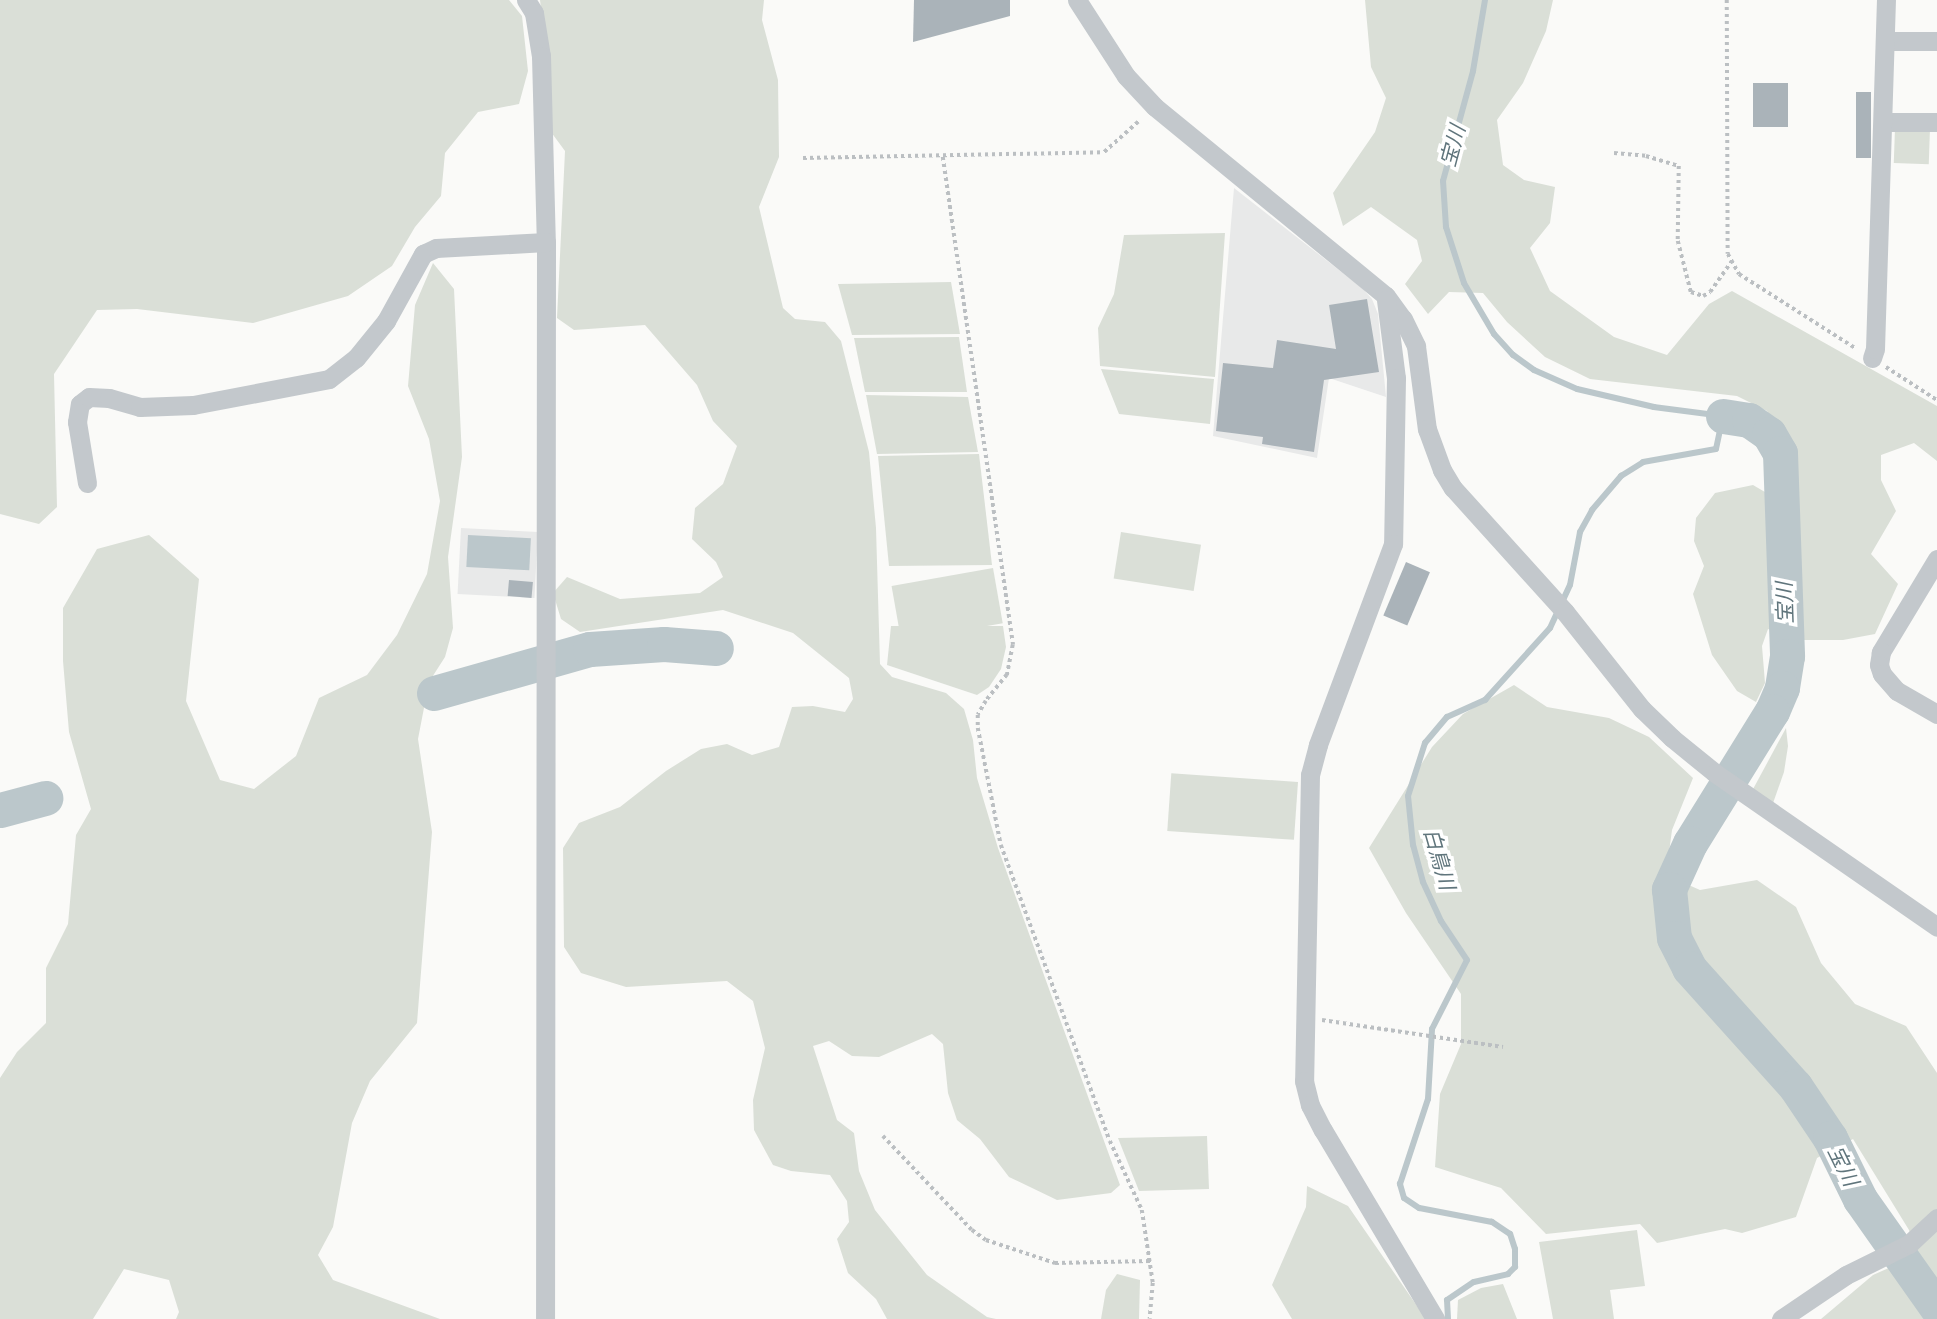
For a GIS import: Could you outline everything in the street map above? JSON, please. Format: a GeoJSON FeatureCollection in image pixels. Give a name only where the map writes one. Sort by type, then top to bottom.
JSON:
{"type":"FeatureCollection","features":[{"type":"Feature","properties":{"kind":"street"},"geometry":{"type":"LineString","coordinates":[[526,0],[534,13],[541,56],[546,242],[545,1319]]}},
{"type":"Feature","properties":{"kind":"street"},"geometry":{"type":"LineString","coordinates":[[1077,0],[1126,76],[1155,107],[1386,296],[1416,346],[1427,429],[1442,470],[1453,488],[1565,612],[1642,709],[1672,738],[1736,788],[1937,927]]}},
{"type":"Feature","properties":{"kind":"street"},"geometry":{"type":"LineString","coordinates":[[1872,359],[1886,0]]}},
{"type":"Feature","properties":{"kind":"street"},"geometry":{"type":"LineString","coordinates":[[1885,41],[1937,41]]}},
{"type":"Feature","properties":{"kind":"street"},"geometry":{"type":"LineString","coordinates":[[1883,122],[1937,122]]}},
{"type":"Feature","properties":{"kind":"street"},"geometry":{"type":"LineString","coordinates":[[87,483],[77,422],[80,404],[89,397],[109,398],[140,407],[193,405],[329,379],[356,358],[386,321],[423,254],[436,248],[546,242]]}},
{"type":"Feature","properties":{"kind":"street"},"geometry":{"type":"LineString","coordinates":[[1386,296],[1395,378],[1393,544],[1318,745],[1310,775],[1303,1017],[1304,1081],[1310,1105],[1435,1319]]}},
{"type":"Feature","properties":{"kind":"street"},"geometry":{"type":"LineString","coordinates":[[1937,559],[1881,652],[1879,665],[1882,674],[1897,691],[1937,714]]}},
{"type":"Feature","properties":{"kind":"street"},"geometry":{"type":"LineString","coordinates":[[1781,1319],[1873,1262],[1909,1244],[1937,1217]]}},
{"type":"Feature","properties":{"kind":"path"},"geometry":{"type":"LineString","coordinates":[[1727,0],[1727,239],[1731,262],[1739,274],[1752,283],[1937,400]]}},
{"type":"Feature","properties":{"kind":"path"},"geometry":{"type":"LineString","coordinates":[[803,158],[1104,152],[1155,107]]}},
{"type":"Feature","properties":{"kind":"path"},"geometry":{"type":"LineString","coordinates":[[1614,153],[1646,156],[1679,166],[1678,241],[1691,292],[1703,296],[1710,292],[1731,262]]}},
{"type":"Feature","properties":{"kind":"path"},"geometry":{"type":"LineString","coordinates":[[943,157],[1013,645],[1007,675],[978,715],[978,728],[1001,845],[1110,1141],[1142,1210],[1153,1283],[1150,1319]]}},
{"type":"Feature","properties":{"kind":"path"},"geometry":{"type":"LineString","coordinates":[[1303,1017],[1503,1047]]}},
{"type":"Feature","properties":{"kind":"path"},"geometry":{"type":"LineString","coordinates":[[883,1136],[972,1230],[986,1240],[1055,1263],[1150,1261]]}},
{"type":"Feature","properties":{"kind":"shaded area"},"geometry":{"type":"Polygon","coordinates":[[[0,0],[509,0],[522,16],[528,71],[519,104],[478,112],[445,153],[441,196],[415,227],[392,266],[348,296],[253,323],[137,309],[97,310],[54,374],[57,507],[39,524],[0,514],[0,0]]]}},
{"type":"Feature","properties":{"kind":"shaded area"},"geometry":{"type":"Polygon","coordinates":[[[540,0],[764,0],[762,20],[778,80],[779,157],[759,207],[783,308],[795,319],[825,322],[841,341],[869,452],[876,528],[880,664],[892,677],[946,693],[964,709],[973,740],[977,778],[998,848],[1120,1185],[1111,1193],[1057,1200],[1009,1177],[980,1139],[957,1120],[948,1093],[943,1044],[932,1034],[879,1057],[852,1056],[829,1041],[813,1046],[837,1120],[854,1133],[859,1171],[875,1210],[927,1275],[987,1317],[996,1319],[887,1319],[876,1299],[848,1273],[837,1239],[849,1222],[847,1201],[830,1175],[791,1171],[773,1165],[754,1130],[753,1100],[765,1048],[753,1001],[727,981],[626,987],[581,973],[564,947],[563,848],[579,823],[620,807],[666,771],[701,749],[727,744],[752,755],[779,747],[792,707],[813,706],[845,712],[853,699],[849,678],[793,633],[723,610],[580,632],[561,619],[553,593],[567,577],[620,599],[700,593],[723,577],[716,562],[692,539],[695,508],[723,484],[737,446],[713,421],[697,385],[645,325],[574,330],[557,318],[565,151],[551,132],[548,62],[540,0]]]}},
{"type":"Feature","properties":{"kind":"shaded area"},"geometry":{"type":"Polygon","coordinates":[[[1365,0],[1553,0],[1546,31],[1523,83],[1497,120],[1503,165],[1524,180],[1555,187],[1550,223],[1530,248],[1550,291],[1614,337],[1667,355],[1709,304],[1732,291],[1937,406],[1937,461],[1914,443],[1881,455],[1881,480],[1896,511],[1871,554],[1898,584],[1875,634],[1843,640],[1802,640],[1768,629],[1762,646],[1765,683],[1756,702],[1737,691],[1712,655],[1693,594],[1704,566],[1694,541],[1696,518],[1715,493],[1753,485],[1770,495],[1794,486],[1791,451],[1767,411],[1737,396],[1590,379],[1545,357],[1507,322],[1483,293],[1449,292],[1428,314],[1405,284],[1422,261],[1417,240],[1371,207],[1343,226],[1333,193],[1375,132],[1386,98],[1371,67],[1365,0]]]}},
{"type":"Feature","properties":{"kind":"shaded area"},"geometry":{"type":"Polygon","coordinates":[[[1895,128],[1930,129],[1929,164],[1894,163],[1895,128]]]}},
{"type":"Feature","properties":{"kind":"shaded area"},"geometry":{"type":"Polygon","coordinates":[[[1234,188],[1362,288],[1372,299],[1378,314],[1386,397],[1329,378],[1317,458],[1213,436],[1234,188]]]}},
{"type":"Feature","properties":{"kind":"shaded area"},"geometry":{"type":"Polygon","coordinates":[[[1225,233],[1215,377],[1100,366],[1098,328],[1114,294],[1124,235],[1225,233]]]}},
{"type":"Feature","properties":{"kind":"shaded area"},"geometry":{"type":"Polygon","coordinates":[[[433,263],[454,289],[462,457],[448,557],[453,628],[445,657],[429,682],[418,739],[432,832],[417,1023],[370,1081],[352,1123],[333,1227],[318,1255],[333,1280],[440,1319],[176,1319],[179,1312],[169,1280],[124,1269],[93,1319],[0,1319],[0,1078],[17,1052],[46,1023],[46,968],[68,924],[76,835],[91,809],[69,732],[63,661],[63,608],[97,549],[149,535],[199,579],[186,701],[220,780],[254,789],[296,756],[319,698],[367,675],[397,635],[427,574],[440,501],[429,439],[408,386],[415,305],[433,263]]]}},
{"type":"Feature","properties":{"kind":"shaded area"},"geometry":{"type":"Polygon","coordinates":[[[951,282],[960,334],[852,335],[838,284],[951,282]]]}},
{"type":"Feature","properties":{"kind":"shaded area"},"geometry":{"type":"Polygon","coordinates":[[[959,337],[967,392],[865,392],[854,338],[959,337]]]}},
{"type":"Feature","properties":{"kind":"shaded area"},"geometry":{"type":"Polygon","coordinates":[[[1101,369],[1214,379],[1210,424],[1119,414],[1101,369]]]}},
{"type":"Feature","properties":{"kind":"shaded area"},"geometry":{"type":"Polygon","coordinates":[[[866,395],[968,397],[978,452],[877,454],[866,395]]]}},
{"type":"Feature","properties":{"kind":"shaded area"},"geometry":{"type":"Polygon","coordinates":[[[979,454],[992,565],[889,566],[878,456],[979,454]]]}},
{"type":"Feature","properties":{"kind":"shaded area"},"geometry":{"type":"Polygon","coordinates":[[[461,528],[538,532],[534,598],[458,594],[461,528]]]}},
{"type":"Feature","properties":{"kind":"shaded area"},"geometry":{"type":"Polygon","coordinates":[[[1121,532],[1201,545],[1194,591],[1114,578],[1121,532]]]}},
{"type":"Feature","properties":{"kind":"shaded area"},"geometry":{"type":"Polygon","coordinates":[[[468,535],[531,538],[529,570],[466,567],[468,535]]]}},
{"type":"Feature","properties":{"kind":"shaded area"},"geometry":{"type":"Polygon","coordinates":[[[993,568],[1003,623],[901,641],[892,586],[993,568]]]}},
{"type":"Feature","properties":{"kind":"shaded area"},"geometry":{"type":"Polygon","coordinates":[[[891,626],[1003,626],[1006,647],[1001,669],[989,687],[977,695],[887,665],[891,626]]]}},
{"type":"Feature","properties":{"kind":"shaded area"},"geometry":{"type":"Polygon","coordinates":[[[1514,685],[1547,707],[1609,718],[1649,737],[1693,778],[1672,830],[1666,875],[1700,890],[1757,880],[1796,907],[1821,963],[1855,1004],[1906,1026],[1937,1073],[1937,1319],[1821,1319],[1873,1275],[1918,1255],[1909,1230],[1853,1139],[1817,1158],[1796,1217],[1742,1233],[1725,1229],[1657,1243],[1640,1224],[1546,1234],[1501,1188],[1435,1167],[1440,1094],[1461,1044],[1461,994],[1406,913],[1369,848],[1432,747],[1463,714],[1514,685]]]}},
{"type":"Feature","properties":{"kind":"shaded area"},"geometry":{"type":"Polygon","coordinates":[[[1786,728],[1788,746],[1784,772],[1772,806],[1752,791],[1786,728]]]}},
{"type":"Feature","properties":{"kind":"shaded area"},"geometry":{"type":"Polygon","coordinates":[[[1171,773],[1298,782],[1294,840],[1167,831],[1171,773]]]}},
{"type":"Feature","properties":{"kind":"shaded area"},"geometry":{"type":"Polygon","coordinates":[[[1207,1136],[1209,1189],[1139,1191],[1118,1138],[1207,1136]]]}},
{"type":"Feature","properties":{"kind":"shaded area"},"geometry":{"type":"Polygon","coordinates":[[[1307,1186],[1348,1206],[1426,1319],[1292,1319],[1272,1285],[1306,1207],[1307,1186]]]}},
{"type":"Feature","properties":{"kind":"shaded area"},"geometry":{"type":"Polygon","coordinates":[[[1637,1230],[1645,1286],[1610,1290],[1614,1319],[1553,1319],[1539,1242],[1637,1230]]]}},
{"type":"Feature","properties":{"kind":"shaded area"},"geometry":{"type":"Polygon","coordinates":[[[1117,1274],[1140,1280],[1139,1319],[1101,1319],[1106,1290],[1117,1274]]]}},
{"type":"Feature","properties":{"kind":"shaded area"},"geometry":{"type":"Polygon","coordinates":[[[1503,1284],[1517,1319],[1457,1319],[1458,1300],[1481,1288],[1503,1284]]]}},
{"type":"Feature","properties":{"kind":"building"},"geometry":{"type":"Polygon","coordinates":[[[914,0],[1010,0],[1010,16],[913,42],[914,0]]]}},
{"type":"Feature","properties":{"kind":"building"},"geometry":{"type":"Polygon","coordinates":[[[1753,83],[1788,83],[1788,127],[1753,127],[1753,83]]]}},
{"type":"Feature","properties":{"kind":"building"},"geometry":{"type":"Polygon","coordinates":[[[1856,92],[1871,92],[1871,158],[1856,158],[1856,92]]]}},
{"type":"Feature","properties":{"kind":"building"},"geometry":{"type":"Polygon","coordinates":[[[1367,299],[1379,372],[1324,380],[1314,452],[1262,444],[1263,437],[1216,431],[1223,363],[1273,368],[1277,340],[1336,349],[1329,305],[1367,299]]]}},
{"type":"Feature","properties":{"kind":"building"},"geometry":{"type":"Polygon","coordinates":[[[1406,562],[1430,572],[1407,626],[1383,615],[1406,562]]]}},
{"type":"Feature","properties":{"kind":"building"},"geometry":{"type":"Polygon","coordinates":[[[509,580],[533,582],[532,598],[508,596],[509,580]]]}},
{"type":"Feature","properties":{"kind":"waterway","name":"白鳥川"},"geometry":{"type":"LineString","coordinates":[[1448,1319],[1447,1300],[1474,1282],[1508,1274],[1515,1267],[1515,1249],[1510,1234],[1492,1222],[1419,1208],[1404,1198],[1400,1184],[1428,1099],[1432,1029],[1467,960],[1441,921],[1423,882],[1413,845],[1408,796],[1425,743],[1447,717],[1485,700],[1550,628],[1570,585],[1580,532],[1592,510],[1621,476],[1643,462],[1716,449],[1723,416],[1654,407],[1577,389],[1534,370],[1513,355],[1494,334],[1464,283],[1446,227],[1443,181],[1473,71],[1485,0]]}},
{"type":"Feature","properties":{"kind":"waterway","name":"宝川"},"geometry":{"type":"LineString","coordinates":[[1723,416],[1749,420],[1769,434],[1780,453],[1787,656],[1782,688],[1772,711],[1690,843],[1669,889],[1674,938],[1689,968],[1795,1086],[1830,1138],[1860,1199],[1937,1308]]}},
{"type":"Feature","properties":{"kind":"waterway"},"geometry":{"type":"LineString","coordinates":[[434,693],[590,649],[664,644],[716,648]]}},
{"type":"Feature","properties":{"kind":"waterway"},"geometry":{"type":"LineString","coordinates":[[0,810],[45,798]]}}]}
